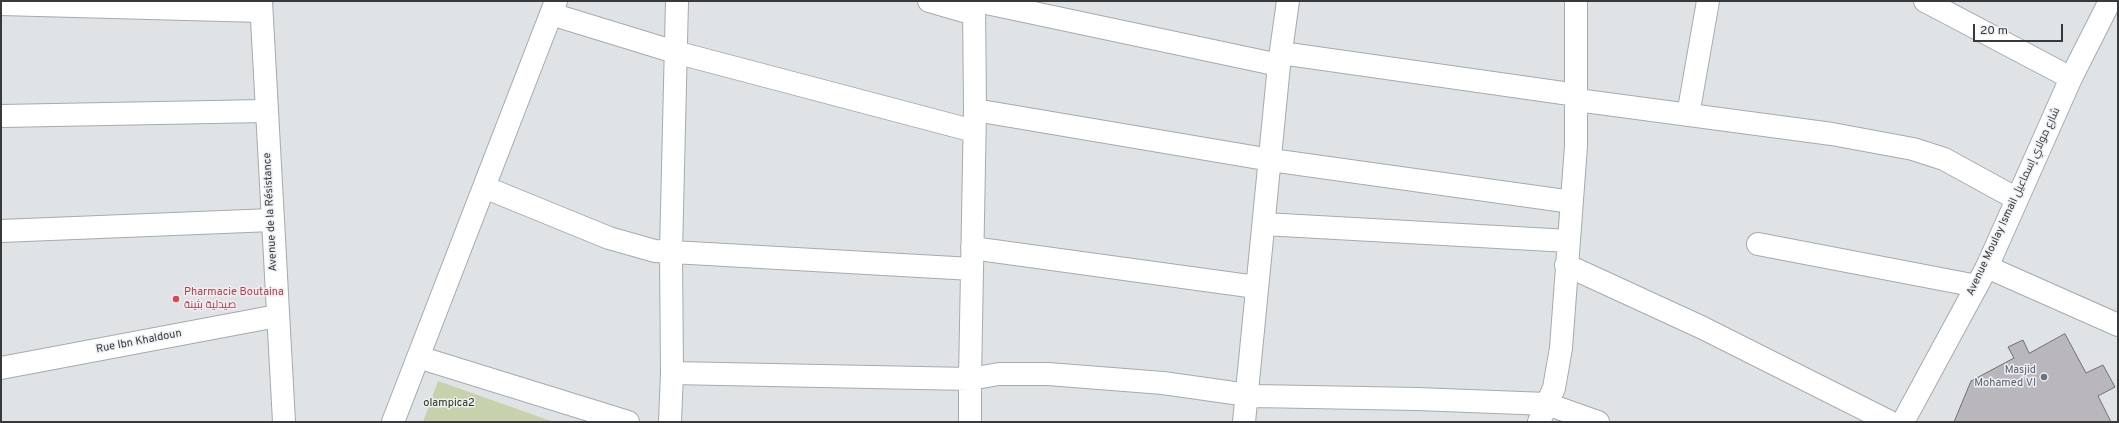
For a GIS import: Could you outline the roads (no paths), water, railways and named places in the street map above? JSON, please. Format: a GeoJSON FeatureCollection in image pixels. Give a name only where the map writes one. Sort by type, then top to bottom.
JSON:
{"type":"FeatureCollection","features":[{"type":"Feature","properties":{"kind":"street"},"geometry":{"type":"LineString","coordinates":[[670,422],[672,373],[671,252],[677,1]]}},
{"type":"Feature","properties":{"kind":"street"},"geometry":{"type":"LineString","coordinates":[[929,1],[975,5],[1280,59],[1577,97],[1688,115],[1832,134],[1913,149],[1944,159],[2017,199]]}},
{"type":"Feature","properties":{"kind":"street"},"geometry":{"type":"LineString","coordinates":[[1244,422],[1256,287],[1271,160],[1280,59],[1288,1]]}},
{"type":"Feature","properties":{"kind":"street"},"geometry":{"type":"LineString","coordinates":[[1543,413],[1554,388],[1559,363],[1569,241],[1576,146],[1576,1]]}},
{"type":"Feature","properties":{"kind":"street"},"geometry":{"type":"LineString","coordinates":[[1688,115],[1708,1]]}},
{"type":"Feature","properties":{"kind":"street"},"geometry":{"type":"LineString","coordinates":[[1925,1],[2071,78]]}},
{"type":"Feature","properties":{"kind":"street","name":"Avenue Moulay Ismail شارع مولاي إسماعيل"},"geometry":{"type":"LineString","coordinates":[[1903,422],[1987,267],[2071,78],[2110,1]]}},
{"type":"Feature","properties":{"kind":"street"},"geometry":{"type":"LineString","coordinates":[[1,4],[261,6]]}},
{"type":"Feature","properties":{"kind":"street"},"geometry":{"type":"LineString","coordinates":[[970,422],[975,5]]}},
{"type":"Feature","properties":{"kind":"street","name":"Avenue de la Résistance"},"geometry":{"type":"LineString","coordinates":[[261,6],[265,111],[284,422]]}},
{"type":"Feature","properties":{"kind":"street"},"geometry":{"type":"LineString","coordinates":[[393,422],[553,8],[675,52],[974,120],[1572,202]]}},
{"type":"Feature","properties":{"kind":"street"},"geometry":{"type":"LineString","coordinates":[[1,116],[265,111]]}},
{"type":"Feature","properties":{"kind":"street"},"geometry":{"type":"LineString","coordinates":[[484,187],[609,238],[655,251],[972,269]]}},
{"type":"Feature","properties":{"kind":"street"},"geometry":{"type":"LineString","coordinates":[[1,231],[272,220]]}},
{"type":"Feature","properties":{"kind":"street"},"geometry":{"type":"LineString","coordinates":[[1264,224],[1569,241]]}},
{"type":"Feature","properties":{"kind":"street"},"geometry":{"type":"LineString","coordinates":[[1758,244],[1977,286]]}},
{"type":"Feature","properties":{"kind":"street"},"geometry":{"type":"LineString","coordinates":[[972,248],[1256,287]]}},
{"type":"Feature","properties":{"kind":"street"},"geometry":{"type":"LineString","coordinates":[[1566,264],[1703,328],[1890,422]]}},
{"type":"Feature","properties":{"kind":"street"},"geometry":{"type":"LineString","coordinates":[[1987,267],[2118,325]]}},
{"type":"Feature","properties":{"kind":"street","name":"Rue Ibn Khaldoun"},"geometry":{"type":"LineString","coordinates":[[1,368],[277,316]]}},
{"type":"Feature","properties":{"kind":"street"},"geometry":{"type":"LineString","coordinates":[[418,357],[628,422]]}},
{"type":"Feature","properties":{"kind":"street"},"geometry":{"type":"LineString","coordinates":[[672,373],[970,379],[1005,374],[1087,376],[1163,383],[1246,395],[1543,413],[1598,422]]}},
{"type":"Feature","properties":{"kind":"place","name":"Pharmacie Boutaina صيدلية بثينة"},"geometry":{"type":"Point","coordinates":[176,299]}},
{"type":"Feature","properties":{"kind":"place","name":"Masjid Mohamed VI"},"geometry":{"type":"Point","coordinates":[2044,377]}},
{"type":"Feature","properties":{"kind":"park label","name":"olampica2"},"geometry":{"type":"Point","coordinates":[449,404]}}]}
